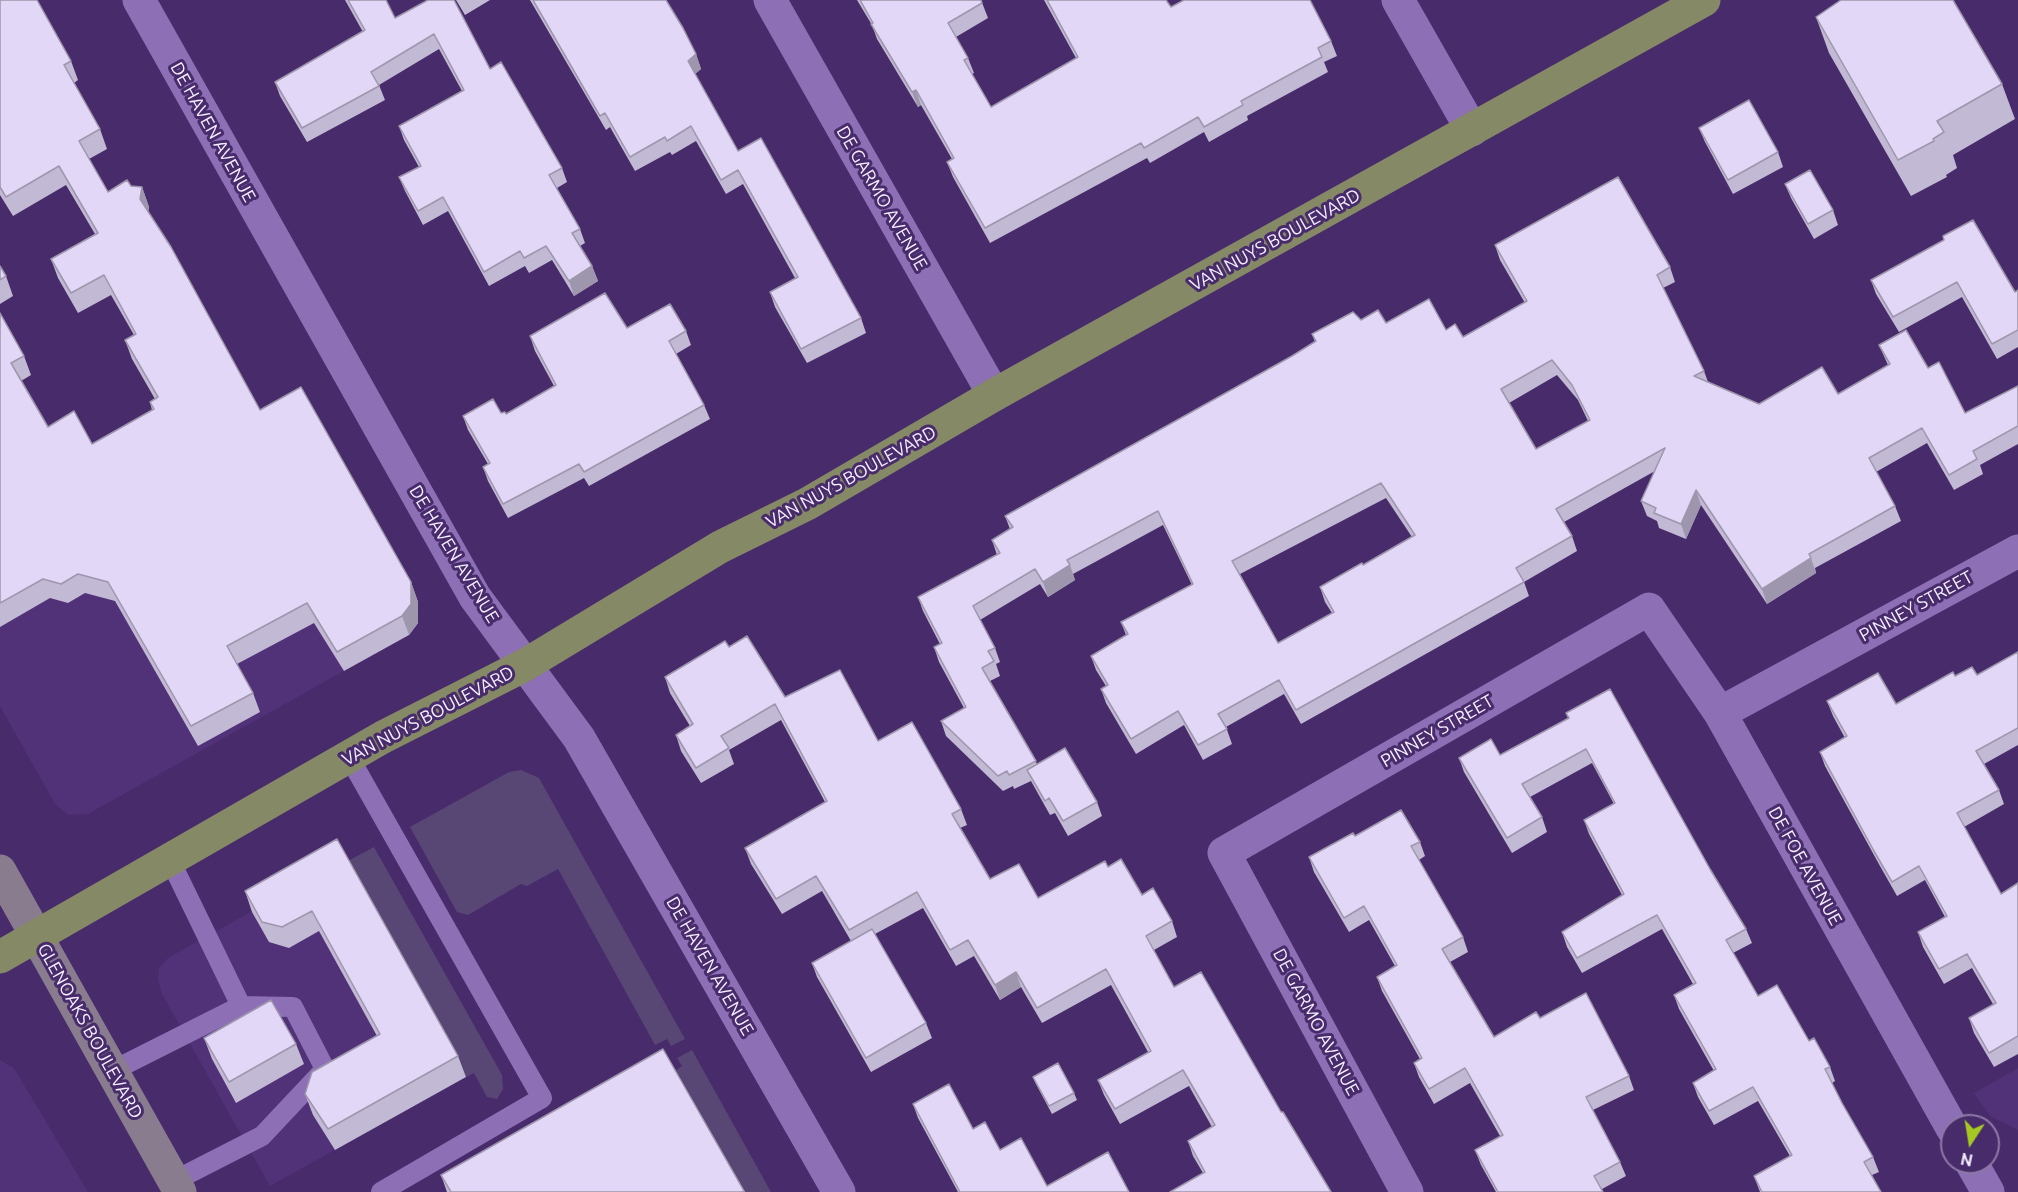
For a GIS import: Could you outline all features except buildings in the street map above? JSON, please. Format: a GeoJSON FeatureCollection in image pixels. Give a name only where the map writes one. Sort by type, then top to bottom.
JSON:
{"type":"FeatureCollection","features":[{"type":"Feature","properties":{"kind":"main road","name":"VAN NUYS BOULEVARD"},"geometry":{"type":"LineString","coordinates":[[0,957],[348,757],[525,665],[720,547],[807,504],[994,395],[1704,0]]}},
{"type":"Feature","properties":{"kind":"main road","name":"GLENOAKS BOULEVARD"},"geometry":{"type":"LineString","coordinates":[[0,871],[177,1187]]}},
{"type":"Feature","properties":{"kind":"street","name":"DE HAVEN AVENUE"},"geometry":{"type":"LineString","coordinates":[[139,0],[475,597],[579,738],[839,1192]]}},
{"type":"Feature","properties":{"kind":"street","name":"DE GARMO AVENUE"},"geometry":{"type":"LineString","coordinates":[[770,0],[994,395]]}},
{"type":"Feature","properties":{"kind":"street"},"geometry":{"type":"LineString","coordinates":[[1398,0],[1472,130]]}},
{"type":"Feature","properties":{"kind":"street","name":"PINNEY STREET"},"geometry":{"type":"LineString","coordinates":[[1720,713],[2018,551]]}},
{"type":"Feature","properties":{"kind":"street","name":"PINNEY STREET"},"geometry":{"type":"LineString","coordinates":[[1224,853],[1649,609]]}},
{"type":"Feature","properties":{"kind":"street","name":"DE FOE AVENUE"},"geometry":{"type":"LineString","coordinates":[[1649,609],[1720,713],[1944,1114]]}},
{"type":"Feature","properties":{"kind":"street","name":"DE GARMO AVENUE"},"geometry":{"type":"LineString","coordinates":[[1224,853],[1407,1192]]}},
{"type":"Feature","properties":{"kind":"street"},"geometry":{"type":"LineString","coordinates":[[1978,1174],[1988,1192]]}},
{"type":"Feature","properties":{"kind":"lane"},"geometry":{"type":"LineString","coordinates":[[348,757],[542,1098],[381,1192]]}},
{"type":"Feature","properties":{"kind":"lane"},"geometry":{"type":"LineString","coordinates":[[170,860],[241,1006]]}},
{"type":"Feature","properties":{"kind":"lane"},"geometry":{"type":"LineString","coordinates":[[112,1071],[241,1006],[293,1007],[325,1069],[262,1136],[177,1187]]}},
{"type":"Feature","properties":{"kind":"shaded area"},"geometry":{"type":"Polygon","coordinates":[[[221,455],[344,671],[88,814],[68,815],[55,804],[0,706],[0,578],[221,455]]]}},
{"type":"Feature","properties":{"kind":"shaded area"},"geometry":{"type":"Polygon","coordinates":[[[521,770],[539,778],[685,1039],[671,1046],[667,1039],[655,1045],[558,869],[527,886],[521,884],[468,915],[457,912],[410,827],[509,772],[521,770]]]}},
{"type":"Feature","properties":{"kind":"shaded area"},"geometry":{"type":"Polygon","coordinates":[[[374,847],[502,1075],[503,1089],[497,1099],[487,1097],[474,1073],[466,1077],[346,862],[374,847]]]}},
{"type":"Feature","properties":{"kind":"shaded area"},"geometry":{"type":"Polygon","coordinates":[[[344,860],[466,1077],[270,1186],[162,994],[158,980],[159,968],[168,958],[344,860]]]}},
{"type":"Feature","properties":{"kind":"shaded area"},"geometry":{"type":"Polygon","coordinates":[[[692,1050],[771,1192],[745,1192],[676,1070],[682,1066],[677,1058],[692,1050]]]}},
{"type":"Feature","properties":{"kind":"shaded area"},"geometry":{"type":"Polygon","coordinates":[[[0,1060],[14,1068],[88,1192],[0,1192],[0,1060]]]}},
{"type":"Feature","properties":{"kind":"shaded area"},"geometry":{"type":"Polygon","coordinates":[[[2018,1068],[2018,1130],[2000,1121],[2000,1114],[1989,1114],[1974,1093],[2018,1068]]]}}]}
